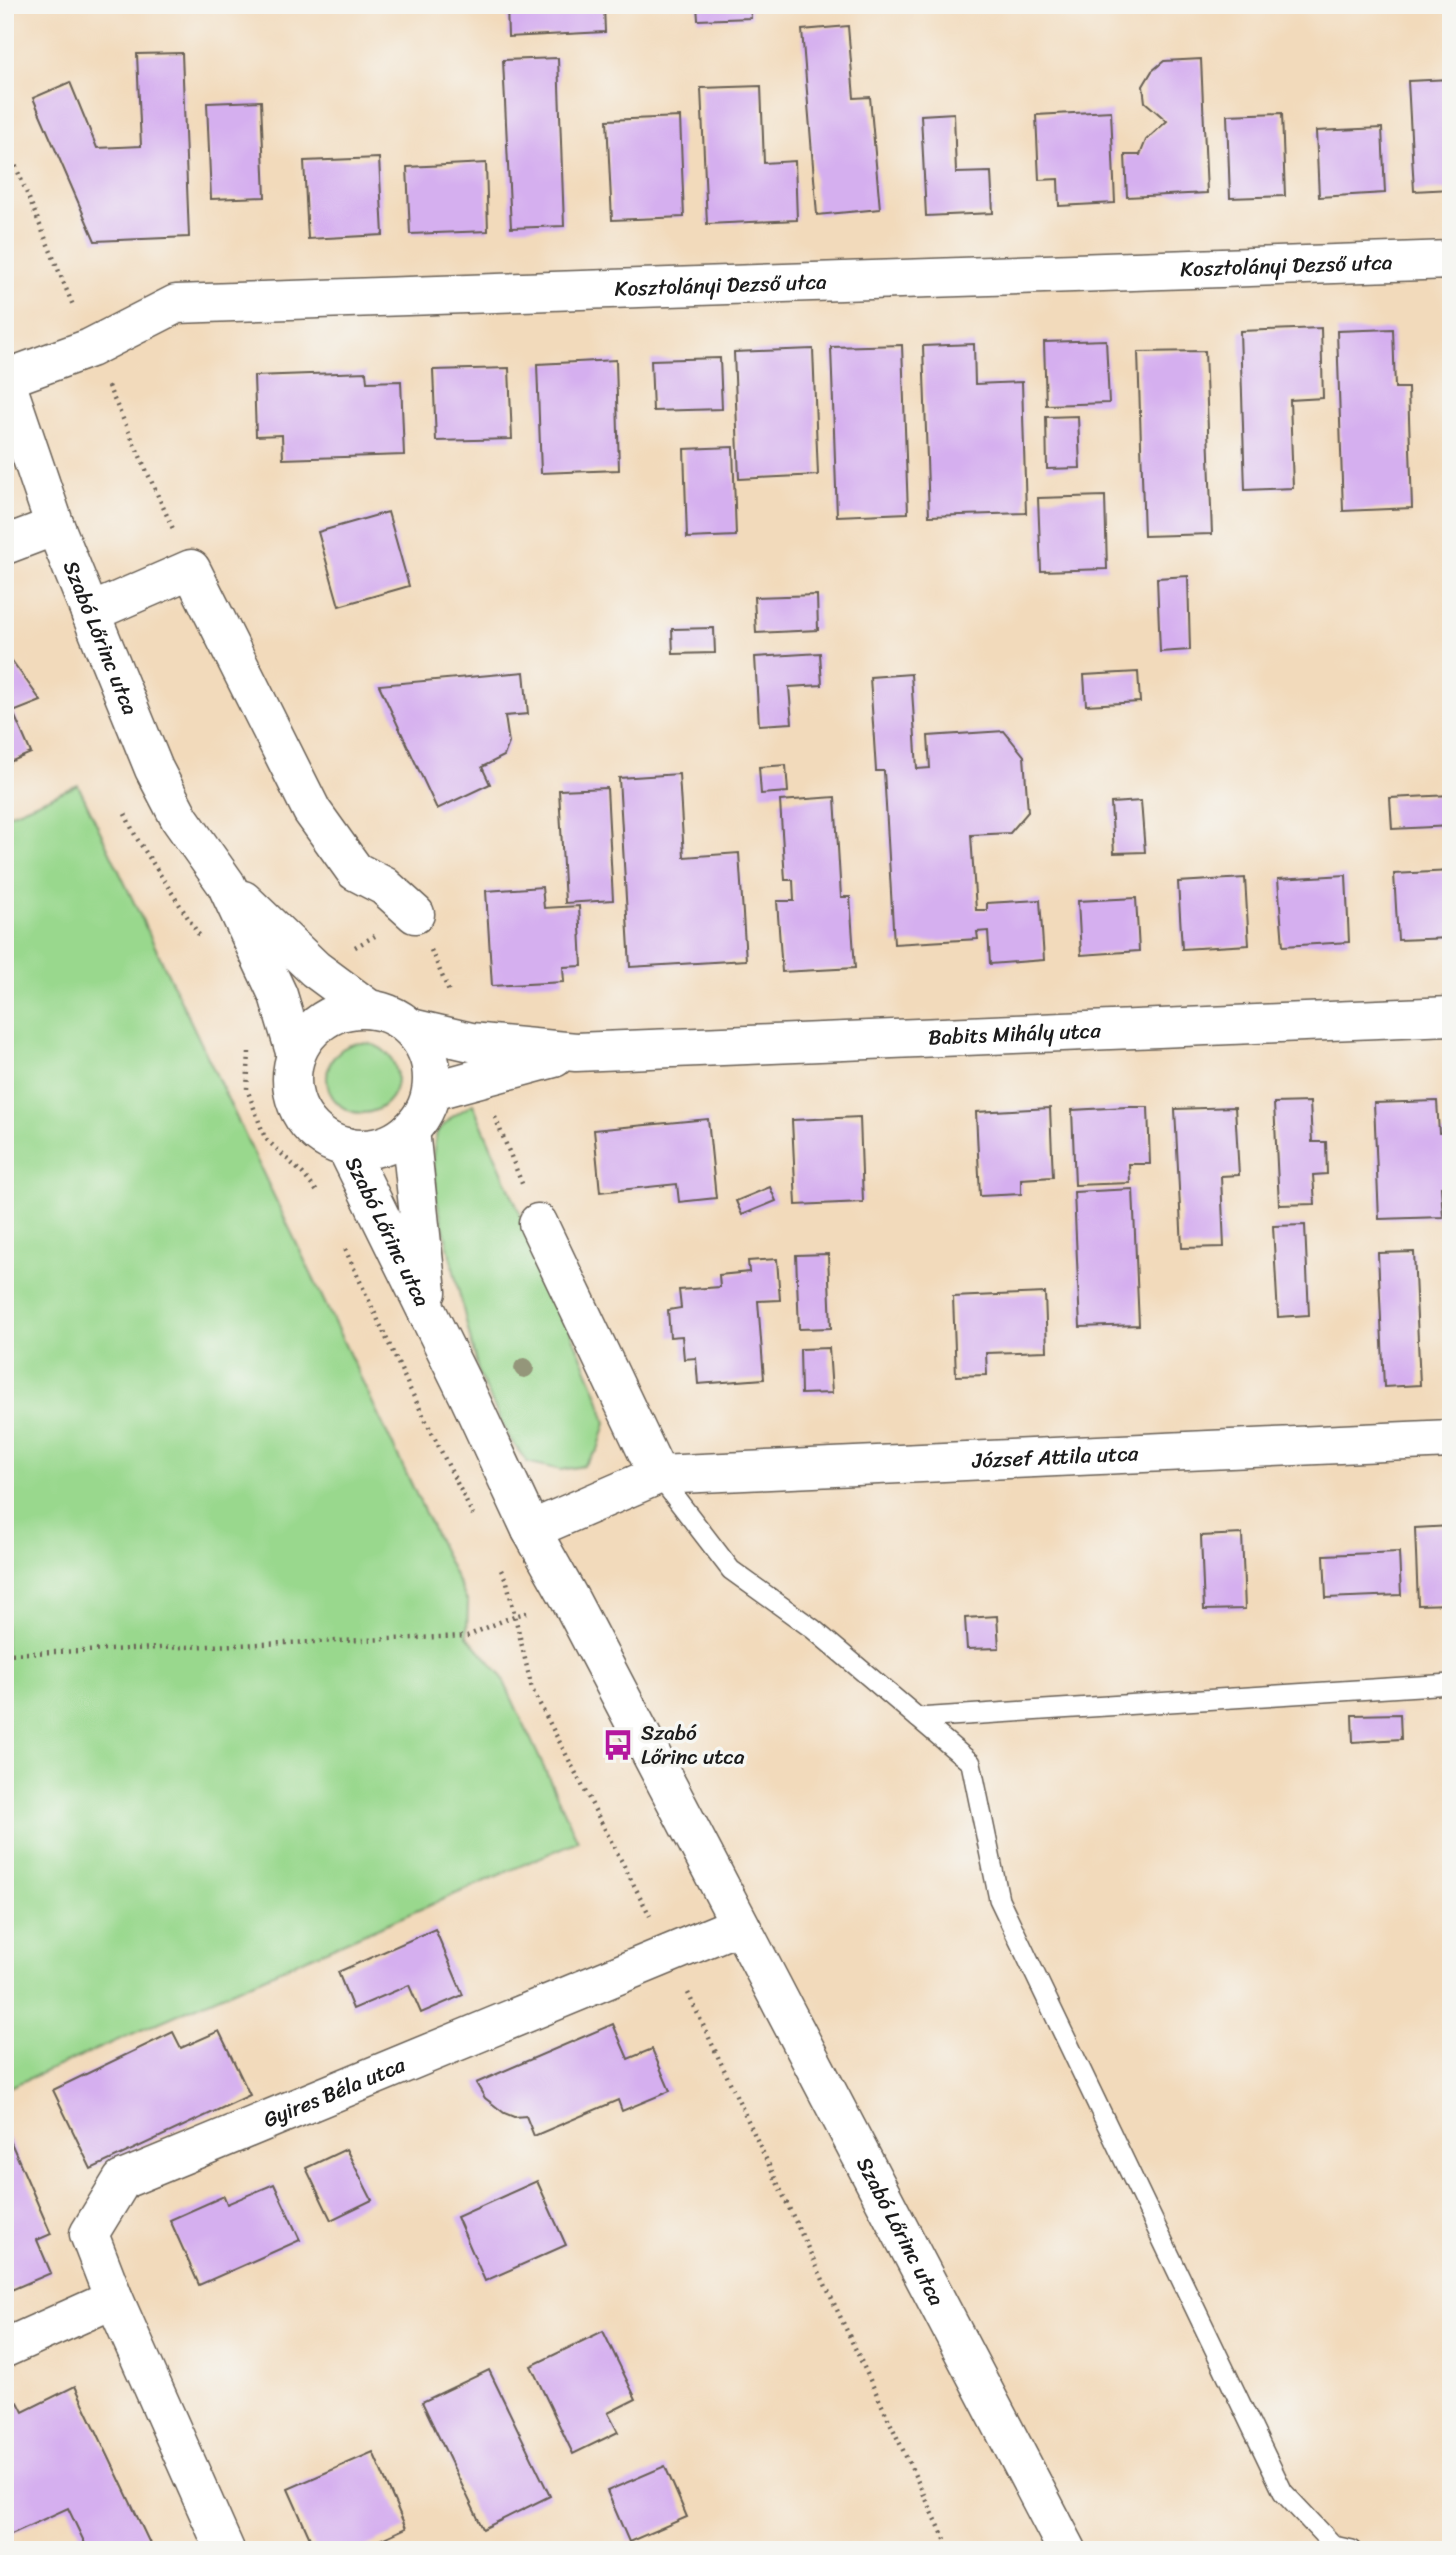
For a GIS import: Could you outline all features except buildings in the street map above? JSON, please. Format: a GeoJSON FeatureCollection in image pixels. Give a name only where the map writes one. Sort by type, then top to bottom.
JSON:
{"type":"FeatureCollection","features":[{"type":"Feature","properties":{"kind":"street","name":"Kosztolányi Dezső utca"},"geometry":{"type":"LineString","coordinates":[[5,379],[90,348],[176,304],[1451,260]]}},
{"type":"Feature","properties":{"kind":"street","name":"Szabó Lőrinc utca"},"geometry":{"type":"LineString","coordinates":[[5,379],[55,526],[153,769],[180,819],[226,884],[278,995],[296,1055]]}},
{"type":"Feature","properties":{"kind":"street"},"geometry":{"type":"LineString","coordinates":[[5,545],[55,526]]}},
{"type":"Feature","properties":{"kind":"street"},"geometry":{"type":"LineString","coordinates":[[90,613],[191,569],[312,811],[355,870],[384,886],[415,914]]}},
{"type":"Feature","properties":{"kind":"street","name":"Szabó Lőrinc utca"},"geometry":{"type":"LineString","coordinates":[[226,884],[315,969],[369,1009]]}},
{"type":"Feature","properties":{"kind":"street"},"geometry":{"type":"LineString","coordinates":[[369,1009],[391,1015],[411,1028],[425,1046],[432,1068],[432,1091],[424,1112],[410,1130],[391,1142],[369,1148],[346,1147],[324,1138],[307,1122],[296,1102],[292,1079],[296,1055],[307,1035],[325,1020],[346,1011],[369,1009]]}},
{"type":"Feature","properties":{"kind":"street","name":"Babits Mihály utca"},"geometry":{"type":"LineString","coordinates":[[411,1028],[471,1042],[576,1052],[1451,1016]]}},
{"type":"Feature","properties":{"kind":"street","name":"Babits Mihály utca"},"geometry":{"type":"LineString","coordinates":[[432,1091],[576,1052]]}},
{"type":"Feature","properties":{"kind":"street","name":"Szabó Lőrinc utca"},"geometry":{"type":"LineString","coordinates":[[410,1130],[429,1315]]}},
{"type":"Feature","properties":{"kind":"street","name":"Szabó Lőrinc utca"},"geometry":{"type":"LineString","coordinates":[[346,1147],[531,1530],[571,1601],[1067,2550]]}},
{"type":"Feature","properties":{"kind":"street"},"geometry":{"type":"LineString","coordinates":[[531,1530],[658,1475],[538,1223]]}},
{"type":"Feature","properties":{"kind":"street","name":"József Attila utca"},"geometry":{"type":"LineString","coordinates":[[658,1475],[1451,1439]]}},
{"type":"Feature","properties":{"kind":"street"},"geometry":{"type":"LineString","coordinates":[[669,1954],[739,1926]]}},
{"type":"Feature","properties":{"kind":"street","name":"Gyires Béla utca"},"geometry":{"type":"LineString","coordinates":[[225,2550],[114,2299],[89,2234],[122,2180],[669,1954]]}},
{"type":"Feature","properties":{"kind":"street"},"geometry":{"type":"LineString","coordinates":[[5,2348],[114,2299]]}},
{"type":"Feature","properties":{"kind":"lane"},"geometry":{"type":"LineString","coordinates":[[658,1475],[731,1570],[813,1629],[971,1763],[999,1899],[1283,2492],[1334,2546],[1352,2550]]}},
{"type":"Feature","properties":{"kind":"lane"},"geometry":{"type":"LineString","coordinates":[[918,1718],[1451,1684]]}},
{"type":"Feature","properties":{"kind":"path"},"geometry":{"type":"LineString","coordinates":[[122,807],[136,837],[205,945]]}},
{"type":"Feature","properties":{"kind":"path"},"geometry":{"type":"LineString","coordinates":[[250,1051],[247,1090],[265,1139],[303,1174],[320,1195]]}},
{"type":"Feature","properties":{"kind":"path"},"geometry":{"type":"LineString","coordinates":[[342,1244],[410,1389],[477,1522]]}},
{"type":"Feature","properties":{"kind":"path"},"geometry":{"type":"LineString","coordinates":[[501,1570],[507,1582],[532,1689],[669,1954],[950,2550]]}},
{"type":"Feature","properties":{"kind":"path"},"geometry":{"type":"LineString","coordinates":[[5,1654],[467,1636],[514,1616],[571,1601]]}},
{"type":"Feature","properties":{"kind":"green space"},"geometry":{"type":"Polygon","coordinates":[[[78,785],[468,1603],[467,1636],[500,1673],[578,1841],[5,2089],[5,816],[78,785]]]}},
{"type":"Feature","properties":{"kind":"green space"},"geometry":{"type":"Polygon","coordinates":[[[362,1043],[387,1053],[397,1078],[387,1103],[362,1113],[337,1103],[327,1078],[337,1053],[362,1043]]]}},
{"type":"Feature","properties":{"kind":"green space"},"geometry":{"type":"Polygon","coordinates":[[[473,1104],[598,1395],[606,1423],[598,1450],[583,1466],[561,1470],[527,1462],[508,1436],[479,1375],[437,1201],[433,1154],[437,1132],[452,1117],[473,1104]]]}},
{"type":"Feature","properties":{"kind":"place","name":"Szabó Lőrinc utca"},"geometry":{"type":"Point","coordinates":[618,1745]}}]}
